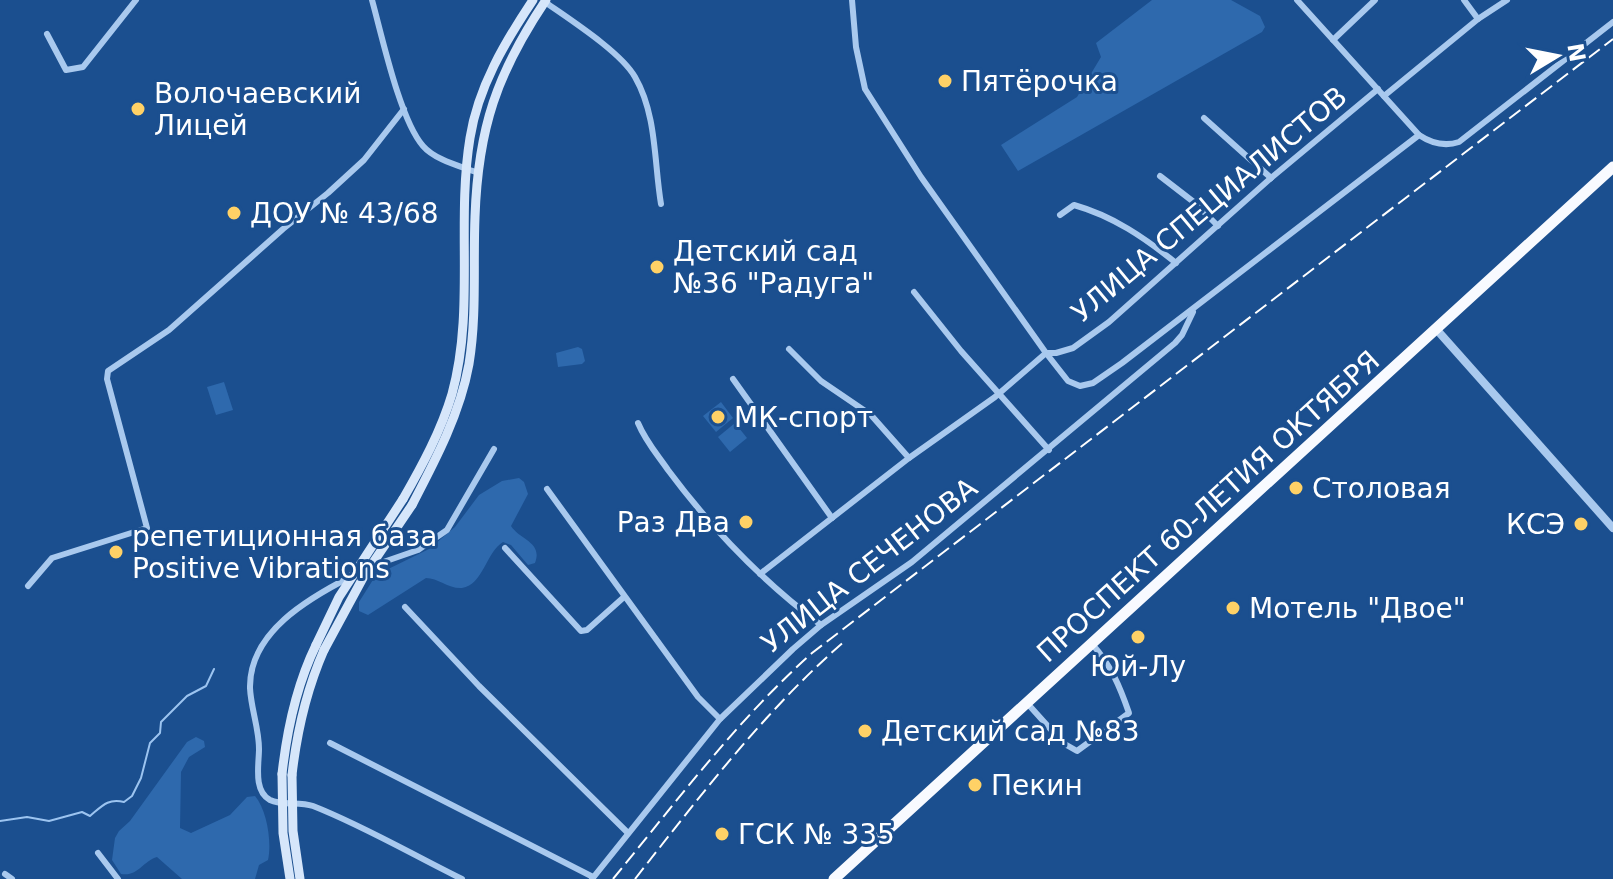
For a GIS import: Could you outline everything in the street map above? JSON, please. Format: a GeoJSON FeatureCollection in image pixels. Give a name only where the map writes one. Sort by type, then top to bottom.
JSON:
{"type":"FeatureCollection","features":[{"type":"Feature","properties":{"kind":"highway","name":"ПРОСПЕКТ 60-ЛЕТИЯ ОКТЯБРЯ"},"geometry":{"type":"LineString","coordinates":[[834,879],[1613,167]]}},
{"type":"Feature","properties":{"kind":"main road"},"geometry":{"type":"LineString","coordinates":[[408,502],[442,420],[457,369],[465,296],[467,169],[477,107],[489,74],[533,0]]}},
{"type":"Feature","properties":{"kind":"main road"},"geometry":{"type":"LineString","coordinates":[[290,879],[283,833],[287,774],[320,648],[451,424],[468,366],[475,304],[478,173],[482,139],[500,78],[544,1]]}},
{"type":"Feature","properties":{"kind":"main road"},"geometry":{"type":"LineString","coordinates":[[287,774],[300,879]]}},
{"type":"Feature","properties":{"kind":"street"},"geometry":{"type":"LineString","coordinates":[[47,34],[66,70],[83,67],[136,0]]}},
{"type":"Feature","properties":{"kind":"street"},"geometry":{"type":"LineString","coordinates":[[372,0],[404,109],[423,147],[436,156],[478,173]]}},
{"type":"Feature","properties":{"kind":"street"},"geometry":{"type":"LineString","coordinates":[[852,0],[856,47],[865,89],[921,177],[1046,353]]}},
{"type":"Feature","properties":{"kind":"street"},"geometry":{"type":"LineString","coordinates":[[1297,0],[1419,135],[1433,143],[1446,145],[1471,135],[1613,22]]}},
{"type":"Feature","properties":{"kind":"street"},"geometry":{"type":"LineString","coordinates":[[1333,40],[1375,0]]}},
{"type":"Feature","properties":{"kind":"street"},"geometry":{"type":"LineString","coordinates":[[1464,0],[1478,19]]}},
{"type":"Feature","properties":{"kind":"street","name":"УЛИЦА СПЕЦИАЛИСТОВ"},"geometry":{"type":"LineString","coordinates":[[1384,96],[1478,19],[1507,0]]}},
{"type":"Feature","properties":{"kind":"street"},"geometry":{"type":"LineString","coordinates":[[544,1],[575,23],[634,75],[646,107],[661,204]]}},
{"type":"Feature","properties":{"kind":"street","name":"УЛИЦА СПЕЦИАЛИСТОВ"},"geometry":{"type":"LineString","coordinates":[[760,574],[909,458],[1000,393],[1046,353],[1073,348],[1121,313],[1271,178],[1378,89]]}},
{"type":"Feature","properties":{"kind":"street"},"geometry":{"type":"LineString","coordinates":[[28,586],[52,558],[147,528],[107,375],[112,366],[169,330],[328,193],[364,160],[404,109]]}},
{"type":"Feature","properties":{"kind":"street"},"geometry":{"type":"LineString","coordinates":[[1204,118],[1271,178]]}},
{"type":"Feature","properties":{"kind":"street","name":"УЛИЦА СЕЧЕНОВА"},"geometry":{"type":"LineString","coordinates":[[1046,353],[1068,381],[1085,386],[1122,363],[1419,135]]}},
{"type":"Feature","properties":{"kind":"street"},"geometry":{"type":"LineString","coordinates":[[1160,176],[1195,203],[1218,226]]}},
{"type":"Feature","properties":{"kind":"street"},"geometry":{"type":"LineString","coordinates":[[1060,215],[1070,206],[1085,208],[1132,230],[1176,263]]}},
{"type":"Feature","properties":{"kind":"street"},"geometry":{"type":"LineString","coordinates":[[914,292],[961,351],[1049,450]]}},
{"type":"Feature","properties":{"kind":"street","name":"УЛИЦА СЕЧЕНОВА"},"geometry":{"type":"LineString","coordinates":[[592,878],[720,719],[821,625],[912,562],[1175,343],[1186,329],[1195,308]]}},
{"type":"Feature","properties":{"kind":"street"},"geometry":{"type":"LineString","coordinates":[[1437,330],[1613,528]]}},
{"type":"Feature","properties":{"kind":"street"},"geometry":{"type":"LineString","coordinates":[[789,349],[821,381],[871,415],[909,458]]}},
{"type":"Feature","properties":{"kind":"street"},"geometry":{"type":"LineString","coordinates":[[733,379],[832,518]]}},
{"type":"Feature","properties":{"kind":"street"},"geometry":{"type":"LineString","coordinates":[[638,423],[646,443],[716,532],[821,625]]}},
{"type":"Feature","properties":{"kind":"street"},"geometry":{"type":"LineString","coordinates":[[462,879],[314,807],[268,798],[263,793],[258,775],[259,739],[250,685],[253,666],[267,640],[298,608],[367,568],[418,550],[447,530],[494,449]]}},
{"type":"Feature","properties":{"kind":"street"},"geometry":{"type":"LineString","coordinates":[[547,489],[698,697],[720,719]]}},
{"type":"Feature","properties":{"kind":"street"},"geometry":{"type":"LineString","coordinates":[[505,548],[581,631],[587,630],[624,597]]}},
{"type":"Feature","properties":{"kind":"street"},"geometry":{"type":"LineString","coordinates":[[405,607],[479,686],[628,833]]}},
{"type":"Feature","properties":{"kind":"street"},"geometry":{"type":"LineString","coordinates":[[1027,703],[1063,743],[1077,751],[1129,713],[1115,675],[1092,644]]}},
{"type":"Feature","properties":{"kind":"street"},"geometry":{"type":"LineString","coordinates":[[330,743],[592,878]]}},
{"type":"Feature","properties":{"kind":"street"},"geometry":{"type":"LineString","coordinates":[[98,853],[118,879]]}},
{"type":"Feature","properties":{"kind":"street"},"geometry":{"type":"LineString","coordinates":[[5,874],[12,879]]}},
{"type":"Feature","properties":{"kind":"shaded area"},"geometry":{"type":"Polygon","coordinates":[[[1152,0],[1231,0],[1260,16],[1265,27],[1262,32],[1018,171],[1001,145],[1077,97],[1101,57],[1096,43],[1152,0]]]}},
{"type":"Feature","properties":{"kind":"shaded area"},"geometry":{"type":"Polygon","coordinates":[[[578,347],[582,349],[585,361],[582,364],[558,367],[556,353],[578,347]]]}},
{"type":"Feature","properties":{"kind":"shaded area"},"geometry":{"type":"Polygon","coordinates":[[[224,382],[233,410],[216,415],[207,387],[224,382]]]}},
{"type":"Feature","properties":{"kind":"shaded area","name":"МК-спорт"},"geometry":{"type":"Polygon","coordinates":[[[721,402],[733,418],[716,432],[703,416],[721,402]]]}},
{"type":"Feature","properties":{"kind":"shaded area"},"geometry":{"type":"Polygon","coordinates":[[[735,423],[747,438],[730,452],[718,437],[735,423]]]}},
{"type":"Feature","properties":{"kind":"shaded area"},"geometry":{"type":"Polygon","coordinates":[[[519,478],[528,494],[511,526],[536,550],[535,563],[528,565],[511,545],[503,542],[469,586],[457,588],[426,578],[368,615],[359,611],[359,602],[376,575],[429,549],[455,527],[479,495],[502,481],[519,478]]]}},
{"type":"Feature","properties":{"kind":"shaded area"},"geometry":{"type":"Polygon","coordinates":[[[196,737],[204,741],[205,747],[189,757],[181,772],[180,828],[191,833],[230,815],[247,797],[255,796],[268,826],[268,860],[259,865],[255,879],[182,879],[157,857],[132,873],[121,874],[112,860],[115,838],[187,742],[196,737]]]}},
{"type":"Feature","properties":{"kind":"waterway"},"geometry":{"type":"LineString","coordinates":[[0,821],[27,817],[49,821],[82,812],[90,816],[109,802],[124,802],[132,796],[141,778],[150,743],[160,733],[161,722],[187,696],[206,686],[214,669]]}},
{"type":"Feature","properties":{"kind":"railway"},"geometry":{"type":"LineString","coordinates":[[613,879],[733,733],[812,653],[1613,39]]}},
{"type":"Feature","properties":{"kind":"railway"},"geometry":{"type":"LineString","coordinates":[[635,879],[761,724],[846,640]]}},
{"type":"Feature","properties":{"kind":"place","name":"Пятёрочка"},"geometry":{"type":"Point","coordinates":[945,81]}},
{"type":"Feature","properties":{"kind":"place","name":"Волочаевский Лицей"},"geometry":{"type":"Point","coordinates":[138,109]}},
{"type":"Feature","properties":{"kind":"place","name":"ДОУ № 43/68"},"geometry":{"type":"Point","coordinates":[234,213]}},
{"type":"Feature","properties":{"kind":"place","name":"Детский сад №36 \"Радуга\""},"geometry":{"type":"Point","coordinates":[657,267]}},
{"type":"Feature","properties":{"kind":"place","name":"МК-спорт"},"geometry":{"type":"Point","coordinates":[718,417]}},
{"type":"Feature","properties":{"kind":"place","name":"Столовая"},"geometry":{"type":"Point","coordinates":[1296,488]}},
{"type":"Feature","properties":{"kind":"place","name":"Раз Два"},"geometry":{"type":"Point","coordinates":[746,522]}},
{"type":"Feature","properties":{"kind":"place","name":"КСЭ"},"geometry":{"type":"Point","coordinates":[1581,524]}},
{"type":"Feature","properties":{"kind":"place","name":"репетиционная база Positive Vibrations"},"geometry":{"type":"Point","coordinates":[116,552]}},
{"type":"Feature","properties":{"kind":"place","name":"Мотель \"Двое\""},"geometry":{"type":"Point","coordinates":[1233,608]}},
{"type":"Feature","properties":{"kind":"place","name":"Юй-Лу"},"geometry":{"type":"Point","coordinates":[1138,637]}},
{"type":"Feature","properties":{"kind":"place","name":"Детский сад №83"},"geometry":{"type":"Point","coordinates":[865,731]}},
{"type":"Feature","properties":{"kind":"place","name":"Пекин"},"geometry":{"type":"Point","coordinates":[975,785]}},
{"type":"Feature","properties":{"kind":"place","name":"ГСК № 335"},"geometry":{"type":"Point","coordinates":[722,834]}}]}
